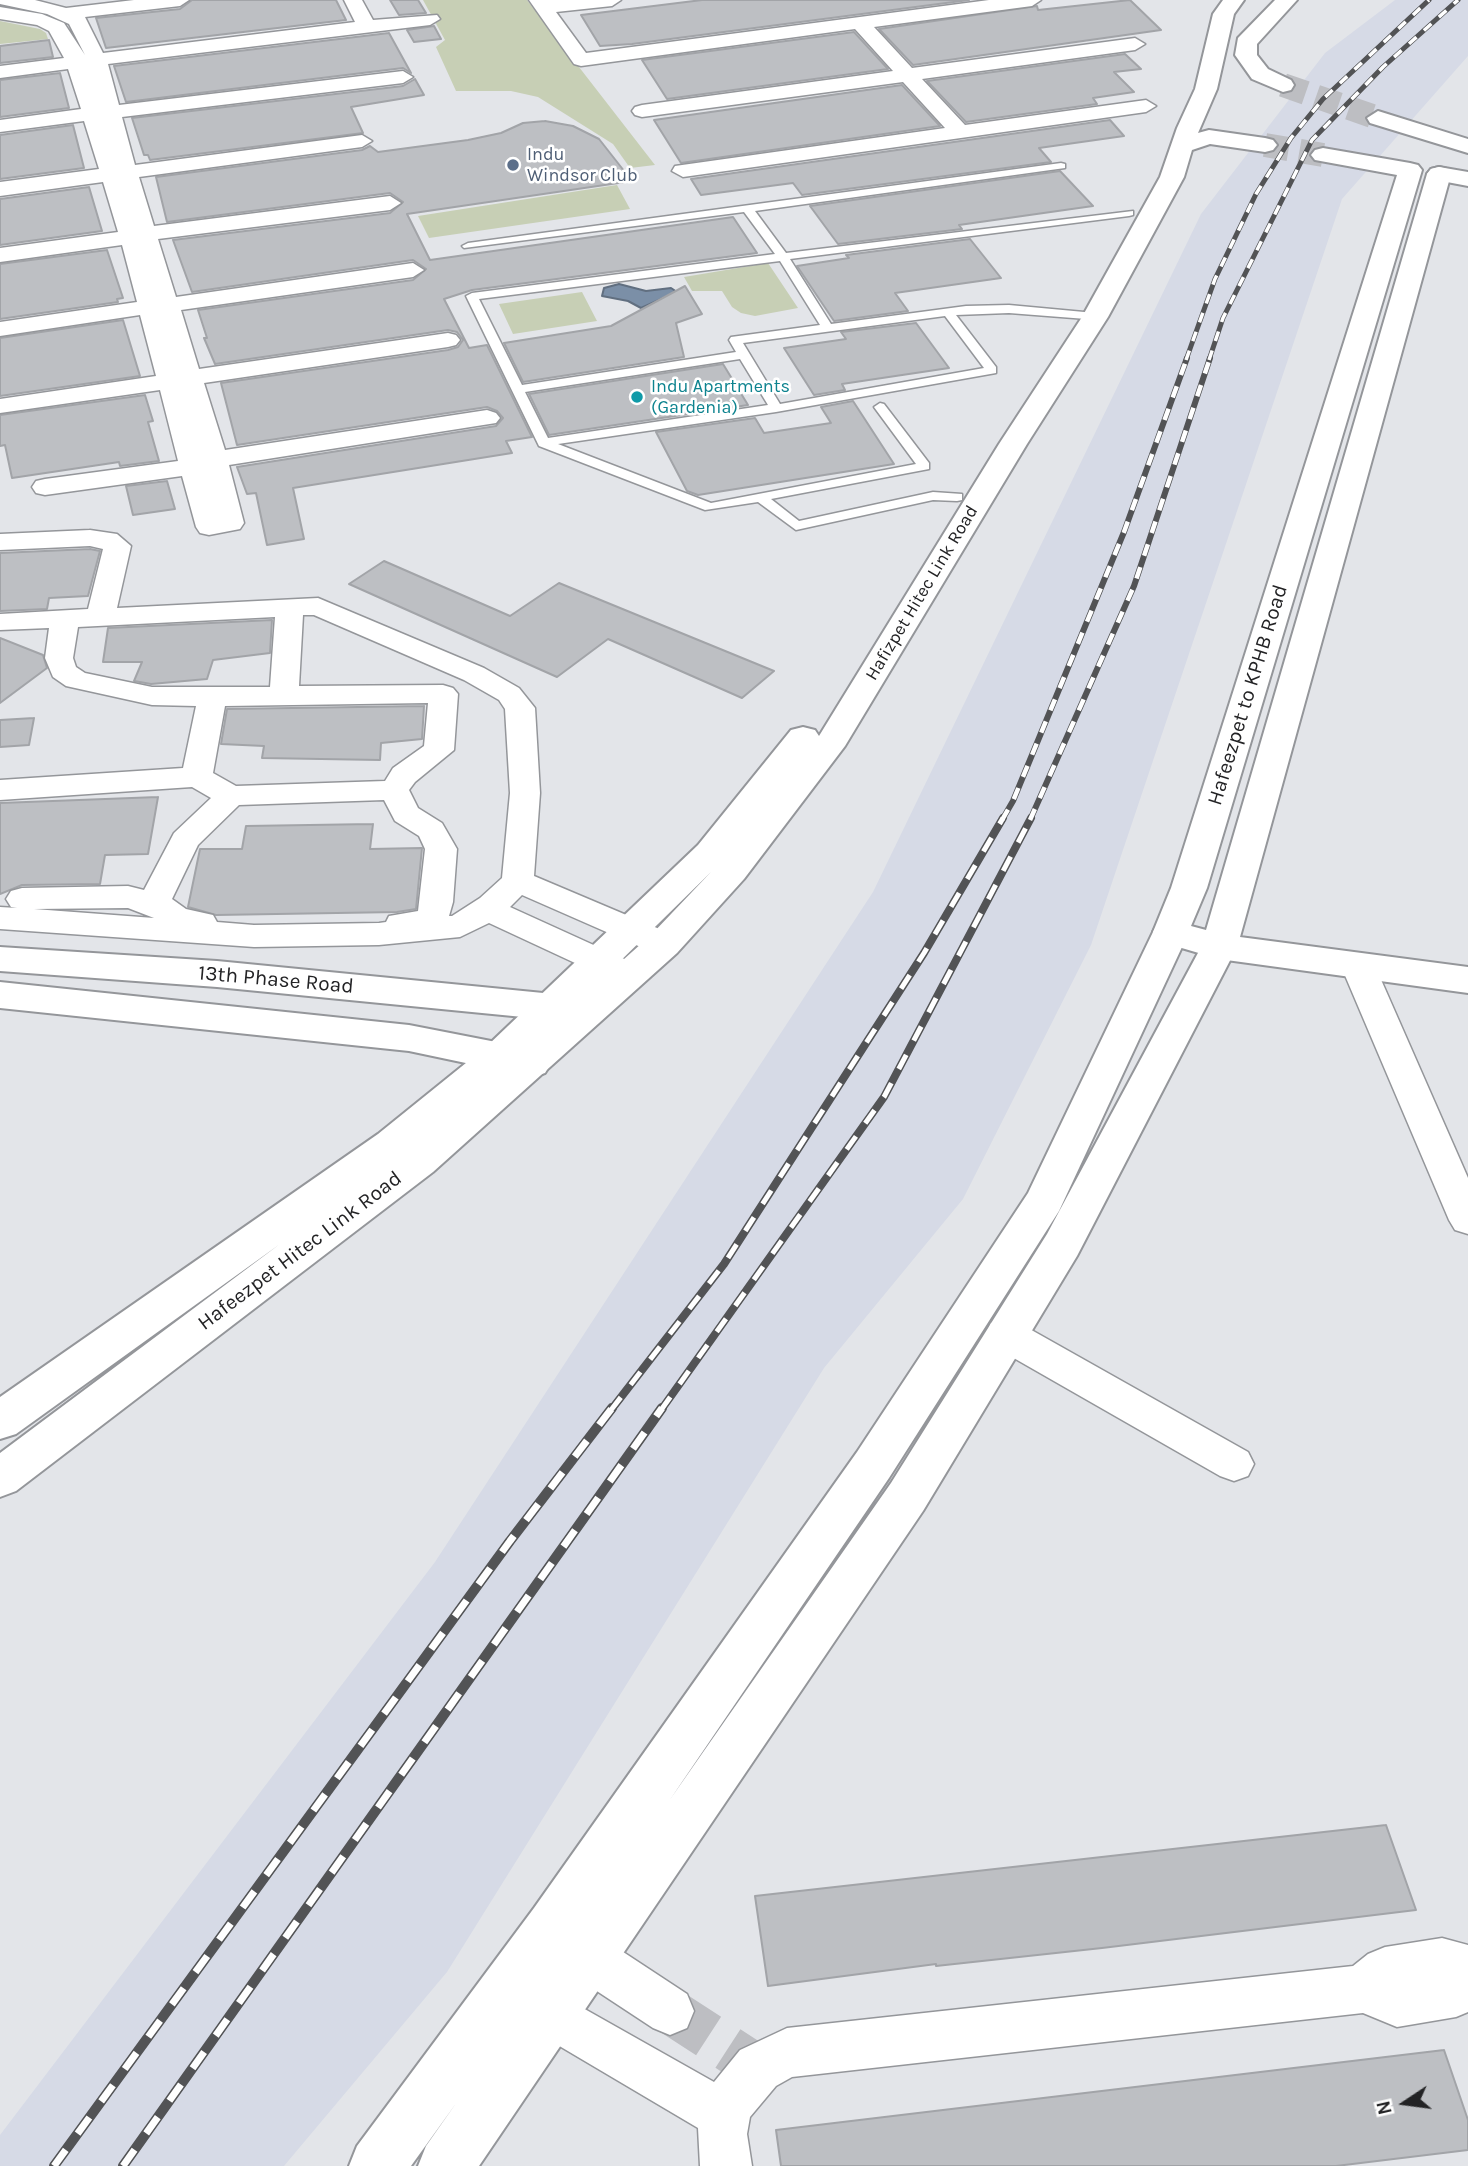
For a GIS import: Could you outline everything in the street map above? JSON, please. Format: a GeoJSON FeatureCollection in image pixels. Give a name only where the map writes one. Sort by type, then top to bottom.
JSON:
{"type":"FeatureCollection","features":[{"type":"Feature","properties":{"kind":"main road"},"geometry":{"type":"LineString","coordinates":[[1190,62],[1210,0]]}},
{"type":"Feature","properties":{"kind":"main road","name":"Hafizpet Hitec Link Road"},"geometry":{"type":"LineString","coordinates":[[589,1011],[614,968],[664,944],[732,871],[829,746],[1013,444],[1083,315],[1172,177],[1185,137],[1206,89],[1224,14],[1234,0]]}},
{"type":"Feature","properties":{"kind":"main road"},"geometry":{"type":"LineString","coordinates":[[1287,0],[1246,43],[1246,55],[1260,74],[1292,81],[1272,51],[1312,0]]}},
{"type":"Feature","properties":{"kind":"main road"},"geometry":{"type":"LineString","coordinates":[[516,1060],[551,1006],[614,968],[631,930],[710,853],[803,737],[957,497],[1083,315],[1129,213],[1146,184],[1178,99]]}},
{"type":"Feature","properties":{"kind":"main road"},"geometry":{"type":"LineString","coordinates":[[1468,132],[1385,113],[1468,146]]}},
{"type":"Feature","properties":{"kind":"main road"},"geometry":{"type":"LineString","coordinates":[[1185,137],[1209,137],[1265,145]]}},
{"type":"Feature","properties":{"kind":"main road"},"geometry":{"type":"LineString","coordinates":[[1323,155],[1468,179]]}},
{"type":"Feature","properties":{"kind":"main road"},"geometry":{"type":"LineString","coordinates":[[446,2166],[907,1497],[1062,1245],[1219,947],[1424,172]]}},
{"type":"Feature","properties":{"kind":"main road","name":"Hafeezpet to KPHB Road"},"geometry":{"type":"LineString","coordinates":[[377,2166],[552,1926],[873,1465],[1045,1200],[1189,888],[1424,172]]}},
{"type":"Feature","properties":{"kind":"main road"},"geometry":{"type":"LineString","coordinates":[[1171,932],[1219,947],[1468,980]]}},
{"type":"Feature","properties":{"kind":"main road","name":"13th Phase Road"},"geometry":{"type":"LineString","coordinates":[[0,959],[217,974],[589,1011]]}},
{"type":"Feature","properties":{"kind":"main road"},"geometry":{"type":"LineString","coordinates":[[198,1014],[217,974]]}},
{"type":"Feature","properties":{"kind":"main road","name":"13th Phase Road"},"geometry":{"type":"LineString","coordinates":[[0,995],[409,1038],[516,1060]]}},
{"type":"Feature","properties":{"kind":"main road","name":"Hafeezpet Hitec Link Road"},"geometry":{"type":"LineString","coordinates":[[0,1478],[405,1153],[516,1060],[589,1011]]}},
{"type":"Feature","properties":{"kind":"main road","name":"Hafeezpet Hitec Link Road"},"geometry":{"type":"LineString","coordinates":[[0,1421],[405,1153]]}},
{"type":"Feature","properties":{"kind":"street"},"geometry":{"type":"LineString","coordinates":[[6,0],[49,8],[76,20],[204,463]]}},
{"type":"Feature","properties":{"kind":"street"},"geometry":{"type":"LineString","coordinates":[[49,8],[180,0]]}},
{"type":"Feature","properties":{"kind":"street"},"geometry":{"type":"LineString","coordinates":[[353,0],[367,26]]}},
{"type":"Feature","properties":{"kind":"street"},"geometry":{"type":"LineString","coordinates":[[541,4],[612,0]]}},
{"type":"Feature","properties":{"kind":"street"},"geometry":{"type":"LineString","coordinates":[[541,4],[581,60],[1000,2],[1032,0]]}},
{"type":"Feature","properties":{"kind":"street"},"geometry":{"type":"LineString","coordinates":[[0,13],[42,20],[57,27],[86,61]]}},
{"type":"Feature","properties":{"kind":"street"},"geometry":{"type":"LineString","coordinates":[[0,72],[430,19]]}},
{"type":"Feature","properties":{"kind":"street"},"geometry":{"type":"LineString","coordinates":[[859,22],[959,131]]}},
{"type":"Feature","properties":{"kind":"street"},"geometry":{"type":"LineString","coordinates":[[642,111],[1135,44]]}},
{"type":"Feature","properties":{"kind":"street"},"geometry":{"type":"LineString","coordinates":[[0,126],[402,77]]}},
{"type":"Feature","properties":{"kind":"street"},"geometry":{"type":"LineString","coordinates":[[683,171],[1146,106]]}},
{"type":"Feature","properties":{"kind":"street"},"geometry":{"type":"LineString","coordinates":[[0,189],[362,141]]}},
{"type":"Feature","properties":{"kind":"street"},"geometry":{"type":"LineString","coordinates":[[0,255],[390,203]]}},
{"type":"Feature","properties":{"kind":"street"},"geometry":{"type":"LineString","coordinates":[[0,329],[413,270]]}},
{"type":"Feature","properties":{"kind":"street"},"geometry":{"type":"LineString","coordinates":[[0,406],[448,341]]}},
{"type":"Feature","properties":{"kind":"street"},"geometry":{"type":"LineString","coordinates":[[45,487],[487,418]]}},
{"type":"Feature","properties":{"kind":"street"},"geometry":{"type":"LineString","coordinates":[[0,542],[90,538],[107,540],[117,546],[101,615]]}},
{"type":"Feature","properties":{"kind":"street"},"geometry":{"type":"LineString","coordinates":[[284,695],[289,606]]}},
{"type":"Feature","properties":{"kind":"street"},"geometry":{"type":"LineString","coordinates":[[0,622],[318,606],[474,674],[509,694],[520,708],[525,793],[517,881],[487,909],[460,926],[426,930],[268,936],[0,918]]}},
{"type":"Feature","properties":{"kind":"street"},"geometry":{"type":"LineString","coordinates":[[65,617],[59,658],[63,671],[76,680],[152,696],[212,698],[443,694],[439,750],[404,775],[394,790]]}},
{"type":"Feature","properties":{"kind":"street"},"geometry":{"type":"LineString","coordinates":[[197,778],[212,698]]}},
{"type":"Feature","properties":{"kind":"street"},"geometry":{"type":"LineString","coordinates":[[0,790],[197,778],[230,796],[394,790]]}},
{"type":"Feature","properties":{"kind":"street"},"geometry":{"type":"LineString","coordinates":[[0,900],[118,896],[155,902],[177,917],[196,923],[416,923],[431,920],[437,902],[441,849],[431,830],[406,814],[394,790]]}},
{"type":"Feature","properties":{"kind":"street"},"geometry":{"type":"LineString","coordinates":[[155,902],[185,840],[230,796]]}},
{"type":"Feature","properties":{"kind":"street"},"geometry":{"type":"LineString","coordinates":[[517,881],[664,944]]}},
{"type":"Feature","properties":{"kind":"street"},"geometry":{"type":"LineString","coordinates":[[487,909],[614,968]]}},
{"type":"Feature","properties":{"kind":"street"},"geometry":{"type":"LineString","coordinates":[[1358,966],[1468,1220]]}},
{"type":"Feature","properties":{"kind":"street"},"geometry":{"type":"LineString","coordinates":[[1005,1334],[1234,1464]]}},
{"type":"Feature","properties":{"kind":"street"},"geometry":{"type":"LineString","coordinates":[[591,1959],[670,2011]]}},
{"type":"Feature","properties":{"kind":"street"},"geometry":{"type":"LineString","coordinates":[[1363,1989],[1385,1971],[1442,1962],[1468,1969]]}},
{"type":"Feature","properties":{"kind":"street"},"geometry":{"type":"LineString","coordinates":[[726,2166],[722,2134],[725,2116],[739,2088],[758,2068],[787,2053],[1363,1989],[1397,2003],[1456,1993],[1468,1979]]}},
{"type":"Feature","properties":{"kind":"street"},"geometry":{"type":"LineString","coordinates":[[551,2014],[725,2116]]}},
{"type":"Feature","properties":{"kind":"lane"},"geometry":{"type":"LineString","coordinates":[[468,246],[1061,166]]}},
{"type":"Feature","properties":{"kind":"lane"},"geometry":{"type":"LineString","coordinates":[[747,208],[784,258],[826,326]]}},
{"type":"Feature","properties":{"kind":"lane"},"geometry":{"type":"LineString","coordinates":[[880,407],[924,466],[710,507],[544,443],[472,296],[1129,213]]}},
{"type":"Feature","properties":{"kind":"lane"},"geometry":{"type":"LineString","coordinates":[[776,408],[735,340],[948,312],[1009,309],[1083,315]]}},
{"type":"Feature","properties":{"kind":"lane"},"geometry":{"type":"LineString","coordinates":[[544,443],[776,408],[992,370],[948,312]]}},
{"type":"Feature","properties":{"kind":"lane"},"geometry":{"type":"LineString","coordinates":[[517,388],[744,355]]}},
{"type":"Feature","properties":{"kind":"lane"},"geometry":{"type":"LineString","coordinates":[[761,498],[796,526],[933,496],[957,497]]}},
{"type":"Feature","properties":{"kind":"shaded area"},"geometry":{"type":"Polygon","coordinates":[[[1395,0],[1468,0],[1468,56],[1342,199],[1091,945],[963,1199],[824,1368],[447,1972],[284,2166],[0,2166],[0,2135],[435,1562],[873,892],[1201,214],[1325,53],[1395,0]]]}},
{"type":"Feature","properties":{"kind":"green space"},"geometry":{"type":"Polygon","coordinates":[[[423,0],[527,0],[655,165],[630,168],[613,144],[538,97],[511,91],[456,91],[436,47],[445,40],[423,0]]]}},
{"type":"Feature","properties":{"kind":"green space"},"geometry":{"type":"Polygon","coordinates":[[[0,21],[40,29],[46,33],[48,39],[0,44],[0,21]]]}},
{"type":"Feature","properties":{"kind":"green space"},"geometry":{"type":"Polygon","coordinates":[[[617,185],[630,209],[429,238],[418,216],[617,185]]]}},
{"type":"Feature","properties":{"kind":"green space"},"geometry":{"type":"Polygon","coordinates":[[[768,263],[798,308],[755,316],[741,313],[732,307],[722,291],[692,291],[684,277],[768,263]]]}},
{"type":"Feature","properties":{"kind":"green space"},"geometry":{"type":"Polygon","coordinates":[[[582,292],[597,321],[513,334],[499,304],[582,292]]]}},
{"type":"Feature","properties":{"kind":"water"},"geometry":{"type":"Polygon","coordinates":[[[619,284],[646,291],[671,288],[677,292],[641,308],[628,301],[602,296],[604,288],[619,284]]]}},
{"type":"Feature","properties":{"kind":"building"},"geometry":{"type":"Polygon","coordinates":[[[192,0],[336,0],[346,20],[106,48],[96,18],[180,9],[192,0]]]}},
{"type":"Feature","properties":{"kind":"building"},"geometry":{"type":"Polygon","coordinates":[[[390,0],[418,0],[426,13],[399,15],[390,0]]]}},
{"type":"Feature","properties":{"kind":"building"},"geometry":{"type":"Polygon","coordinates":[[[702,0],[969,0],[600,46],[581,15],[702,0]]]}},
{"type":"Feature","properties":{"kind":"building"},"geometry":{"type":"Polygon","coordinates":[[[1130,0],[1161,30],[913,65],[879,29],[1037,6],[1038,10],[1130,0]]]}},
{"type":"Feature","properties":{"kind":"building"},"geometry":{"type":"Polygon","coordinates":[[[434,26],[441,39],[414,42],[407,30],[434,26]]]}},
{"type":"Feature","properties":{"kind":"building"},"geometry":{"type":"Polygon","coordinates":[[[854,32],[888,69],[667,99],[642,60],[854,32]]]}},
{"type":"Feature","properties":{"kind":"building"},"geometry":{"type":"Polygon","coordinates":[[[389,33],[411,73],[403,68],[126,102],[114,66],[389,33]]]}},
{"type":"Feature","properties":{"kind":"building"},"geometry":{"type":"Polygon","coordinates":[[[49,40],[53,57],[0,63],[0,46],[49,40]]]}},
{"type":"Feature","properties":{"kind":"building"},"geometry":{"type":"Polygon","coordinates":[[[1125,54],[1141,69],[1114,72],[1134,92],[1093,98],[1097,104],[966,122],[927,81],[1125,54]]]}},
{"type":"Feature","properties":{"kind":"building"},"geometry":{"type":"Polygon","coordinates":[[[60,73],[69,108],[0,117],[0,80],[60,73]]]}},
{"type":"Feature","properties":{"kind":"building"},"geometry":{"type":"Polygon","coordinates":[[[415,79],[424,95],[351,107],[363,133],[150,160],[148,155],[144,155],[132,118],[403,86],[415,79]]]}},
{"type":"Feature","properties":{"kind":"building"},"geometry":{"type":"Polygon","coordinates":[[[902,85],[940,126],[681,163],[654,120],[902,85]]]}},
{"type":"Feature","properties":{"kind":"building"},"geometry":{"type":"Polygon","coordinates":[[[1110,120],[1124,136],[1039,148],[1051,162],[802,195],[793,183],[701,195],[691,179],[1110,120]]]}},
{"type":"Feature","properties":{"kind":"building"},"geometry":{"type":"Polygon","coordinates":[[[545,121],[573,126],[599,139],[632,181],[407,214],[430,260],[733,217],[757,253],[472,290],[444,299],[469,348],[487,345],[532,437],[506,441],[512,453],[293,488],[304,539],[267,545],[256,493],[247,494],[237,467],[496,426],[503,418],[497,411],[487,407],[237,445],[221,383],[448,350],[458,347],[463,340],[457,332],[448,330],[215,364],[204,338],[207,338],[198,310],[413,280],[426,269],[413,260],[192,292],[173,240],[390,213],[403,202],[390,193],[167,222],[156,177],[362,150],[370,146],[378,152],[468,140],[501,133],[523,123],[545,121]]]}},
{"type":"Feature","properties":{"kind":"building"},"geometry":{"type":"Polygon","coordinates":[[[73,125],[84,168],[0,179],[0,135],[73,125]]]}},
{"type":"Feature","properties":{"kind":"building"},"geometry":{"type":"Polygon","coordinates":[[[1060,171],[1093,206],[959,225],[962,229],[838,244],[810,206],[1060,171]]]}},
{"type":"Feature","properties":{"kind":"building"},"geometry":{"type":"Polygon","coordinates":[[[89,187],[102,231],[0,245],[0,199],[89,187]]]}},
{"type":"Feature","properties":{"kind":"building"},"geometry":{"type":"Polygon","coordinates":[[[970,239],[1001,278],[895,293],[908,311],[834,321],[797,266],[849,258],[846,255],[970,239]]]}},
{"type":"Feature","properties":{"kind":"building"},"geometry":{"type":"Polygon","coordinates":[[[107,250],[123,298],[117,299],[118,302],[0,319],[0,264],[107,250]]]}},
{"type":"Feature","properties":{"kind":"building"},"geometry":{"type":"Polygon","coordinates":[[[685,286],[702,314],[676,323],[684,357],[523,382],[504,343],[611,326],[685,286]]]}},
{"type":"Feature","properties":{"kind":"building"},"geometry":{"type":"Polygon","coordinates":[[[123,320],[140,376],[0,396],[0,338],[123,320]]]}},
{"type":"Feature","properties":{"kind":"building"},"geometry":{"type":"Polygon","coordinates":[[[916,323],[949,368],[842,384],[845,390],[814,395],[784,348],[846,339],[841,332],[916,323]]]}},
{"type":"Feature","properties":{"kind":"building","name":"Indu Apartments (Gardenia)"},"geometry":{"type":"Polygon","coordinates":[[[723,364],[748,405],[549,435],[529,394],[723,364]]]}},
{"type":"Feature","properties":{"kind":"building"},"geometry":{"type":"Polygon","coordinates":[[[145,395],[153,421],[148,422],[159,461],[120,466],[119,462],[12,478],[5,445],[0,446],[0,415],[145,395]]]}},
{"type":"Feature","properties":{"kind":"building"},"geometry":{"type":"Polygon","coordinates":[[[853,401],[894,464],[698,495],[687,491],[656,432],[755,418],[764,433],[831,423],[821,407],[853,401]]]}},
{"type":"Feature","properties":{"kind":"building"},"geometry":{"type":"Polygon","coordinates":[[[167,481],[175,509],[133,515],[126,486],[167,481]]]}},
{"type":"Feature","properties":{"kind":"building"},"geometry":{"type":"Polygon","coordinates":[[[90,549],[100,551],[88,596],[49,598],[47,609],[0,611],[0,553],[90,549]]]}},
{"type":"Feature","properties":{"kind":"building"},"geometry":{"type":"Polygon","coordinates":[[[384,561],[510,616],[559,583],[774,671],[742,698],[608,639],[557,677],[349,584],[384,561]]]}},
{"type":"Feature","properties":{"kind":"building"},"geometry":{"type":"Polygon","coordinates":[[[272,620],[270,653],[213,660],[207,679],[151,684],[134,681],[142,662],[103,662],[108,628],[272,620]]]}},
{"type":"Feature","properties":{"kind":"building"},"geometry":{"type":"Polygon","coordinates":[[[0,638],[43,655],[47,668],[0,703],[0,638]]]}},
{"type":"Feature","properties":{"kind":"building"},"geometry":{"type":"Polygon","coordinates":[[[424,706],[422,739],[381,743],[380,760],[262,758],[264,746],[221,744],[227,709],[424,706]]]}},
{"type":"Feature","properties":{"kind":"building"},"geometry":{"type":"Polygon","coordinates":[[[34,718],[29,745],[0,747],[0,720],[34,718]]]}},
{"type":"Feature","properties":{"kind":"building"},"geometry":{"type":"Polygon","coordinates":[[[158,797],[148,854],[105,855],[100,884],[22,885],[0,894],[0,803],[158,797]]]}},
{"type":"Feature","properties":{"kind":"building"},"geometry":{"type":"Polygon","coordinates":[[[373,824],[370,849],[422,848],[416,909],[397,912],[216,915],[188,907],[200,849],[242,849],[246,826],[373,824]]]}},
{"type":"Feature","properties":{"kind":"building"},"geometry":{"type":"Polygon","coordinates":[[[1386,1825],[1416,1910],[1102,1948],[936,1964],[768,1986],[755,1896],[1386,1825]]]}},
{"type":"Feature","properties":{"kind":"building"},"geometry":{"type":"Polygon","coordinates":[[[1444,2050],[1468,2120],[1468,2150],[1336,2166],[781,2166],[776,2130],[1444,2050]]]}},
{"type":"Feature","properties":{"kind":"tunnel"},"geometry":{"type":"LineString","coordinates":[[1283,85],[1378,118]]}},
{"type":"Feature","properties":{"kind":"tunnel"},"geometry":{"type":"LineString","coordinates":[[1265,145],[1323,155]]}},
{"type":"Feature","properties":{"kind":"tunnel"},"geometry":{"type":"LineString","coordinates":[[670,2011],[758,2068]]}},
{"type":"Feature","properties":{"kind":"railway"},"geometry":{"type":"LineString","coordinates":[[1186,360],[1215,279],[1256,194],[1291,138],[1323,99],[1429,0]]}},
{"type":"Feature","properties":{"kind":"railway"},"geometry":{"type":"LineString","coordinates":[[1209,360],[1223,318],[1312,140],[1383,67],[1458,0]]}},
{"type":"Feature","properties":{"kind":"railway"},"geometry":{"type":"LineString","coordinates":[[1002,820],[1013,801],[1124,532],[1187,358]]}},
{"type":"Feature","properties":{"kind":"railway"},"geometry":{"type":"LineString","coordinates":[[1030,819],[1134,586],[1210,358]]}},
{"type":"Feature","properties":{"kind":"railway"},"geometry":{"type":"LineString","coordinates":[[611,1410],[724,1264],[924,953],[1003,818]]}},
{"type":"Feature","properties":{"kind":"railway"},"geometry":{"type":"LineString","coordinates":[[661,1410],[884,1097],[1030,819]]}},
{"type":"Feature","properties":{"kind":"railway"},"geometry":{"type":"LineString","coordinates":[[54,2166],[510,1541],[612,1408]]}},
{"type":"Feature","properties":{"kind":"railway"},"geometry":{"type":"LineString","coordinates":[[123,2166],[662,1408]]}},
{"type":"Feature","properties":{"kind":"place","name":"Indu Windsor Club"},"geometry":{"type":"Point","coordinates":[513,165]}},
{"type":"Feature","properties":{"kind":"place","name":"Indu Apartments (Gardenia)"},"geometry":{"type":"Point","coordinates":[637,397]}}]}
